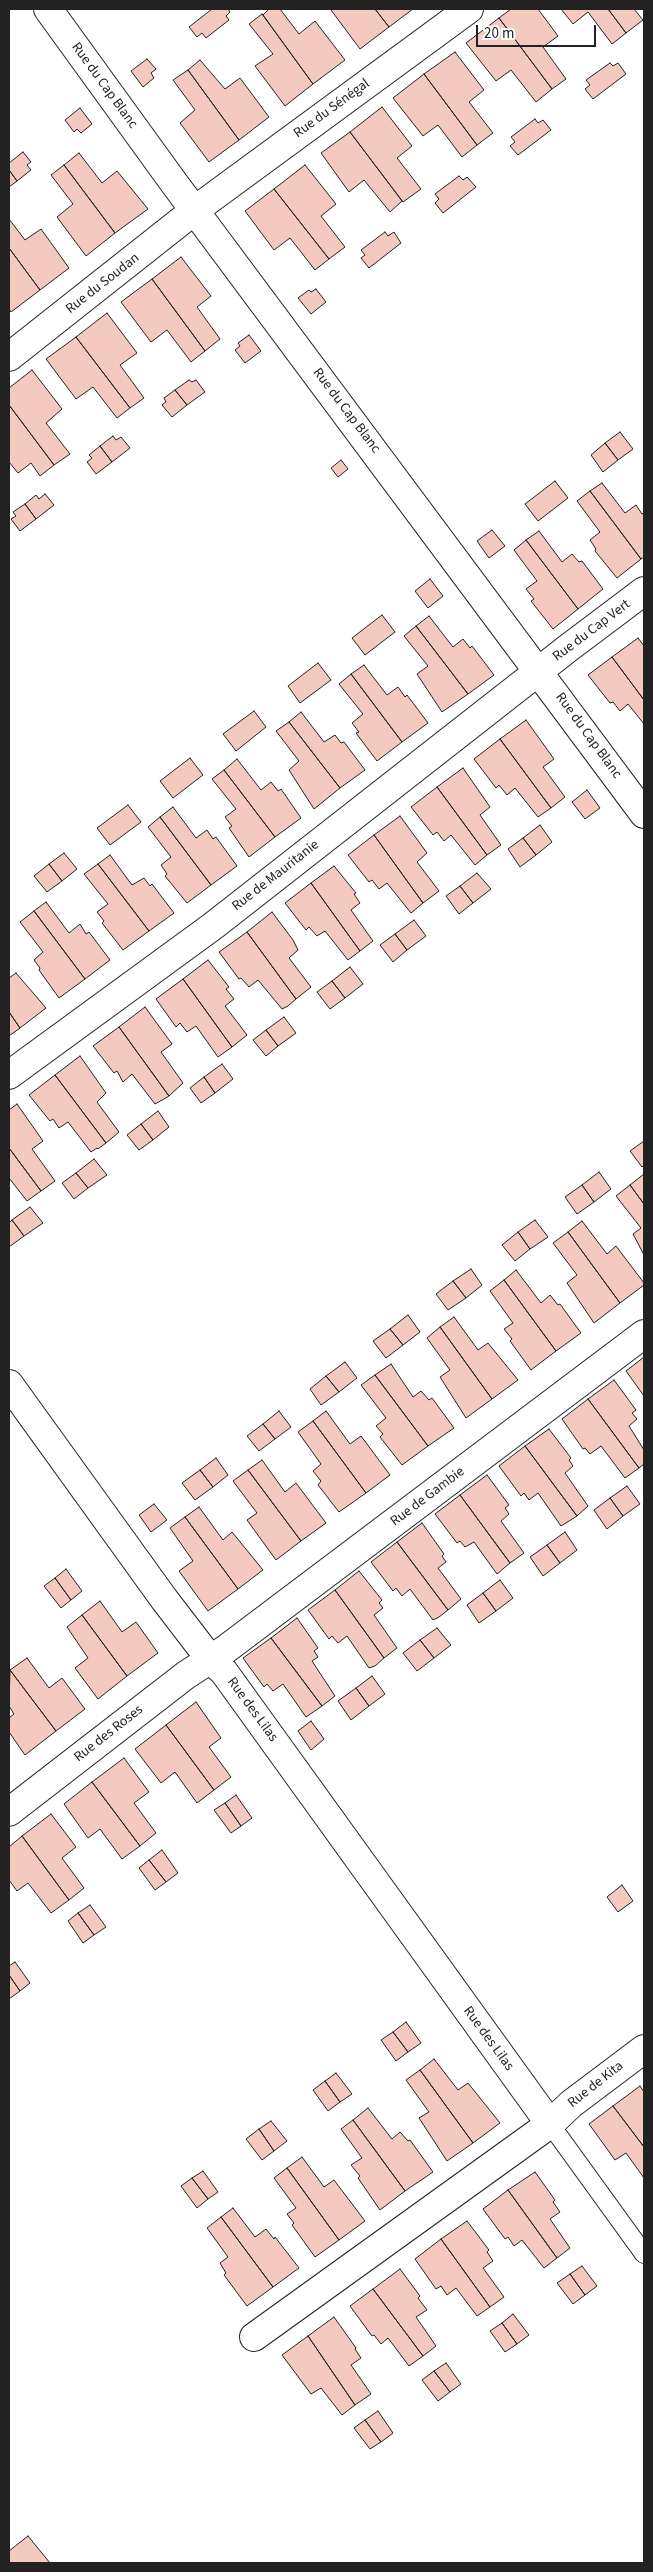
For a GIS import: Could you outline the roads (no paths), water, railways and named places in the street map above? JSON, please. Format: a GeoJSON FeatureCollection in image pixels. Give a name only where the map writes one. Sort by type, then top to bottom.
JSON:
{"type":"FeatureCollection","features":[{"type":"Feature","properties":{"kind":"street","name":"Rue du Cap Blanc"},"geometry":{"type":"LineString","coordinates":[[48,9],[644,814]]}},
{"type":"Feature","properties":{"kind":"street","name":"Rue du Sénégal"},"geometry":{"type":"LineString","coordinates":[[195,210],[470,9]]}},
{"type":"Feature","properties":{"kind":"street","name":"Rue du Soudan"},"geometry":{"type":"LineString","coordinates":[[9,357],[195,210]]}},
{"type":"Feature","properties":{"kind":"street","name":"Rue du Cap Vert"},"geometry":{"type":"LineString","coordinates":[[540,672],[644,591]]}},
{"type":"Feature","properties":{"kind":"street","name":"Rue de Mauritanie"},"geometry":{"type":"LineString","coordinates":[[9,1075],[213,926],[540,672]]}},
{"type":"Feature","properties":{"kind":"street","name":"Rue de Gambie"},"geometry":{"type":"LineString","coordinates":[[210,1659],[644,1334]]}},
{"type":"Feature","properties":{"kind":"street","name":"Rue des Lilas"},"geometry":{"type":"LineString","coordinates":[[9,1384],[164,1599],[210,1659],[224,1672],[550,2124]]}},
{"type":"Feature","properties":{"kind":"street","name":"Rue des Roses"},"geometry":{"type":"LineString","coordinates":[[9,1812],[186,1674],[210,1659]]}},
{"type":"Feature","properties":{"kind":"street","name":"Rue de Kita"},"geometry":{"type":"LineString","coordinates":[[550,2124],[571,2104],[644,2049]]}},
{"type":"Feature","properties":{"kind":"street"},"geometry":{"type":"LineString","coordinates":[[254,2337],[550,2124]]}},
{"type":"Feature","properties":{"kind":"lane"},"geometry":{"type":"LineString","coordinates":[[550,2124],[644,2254]]}}]}
